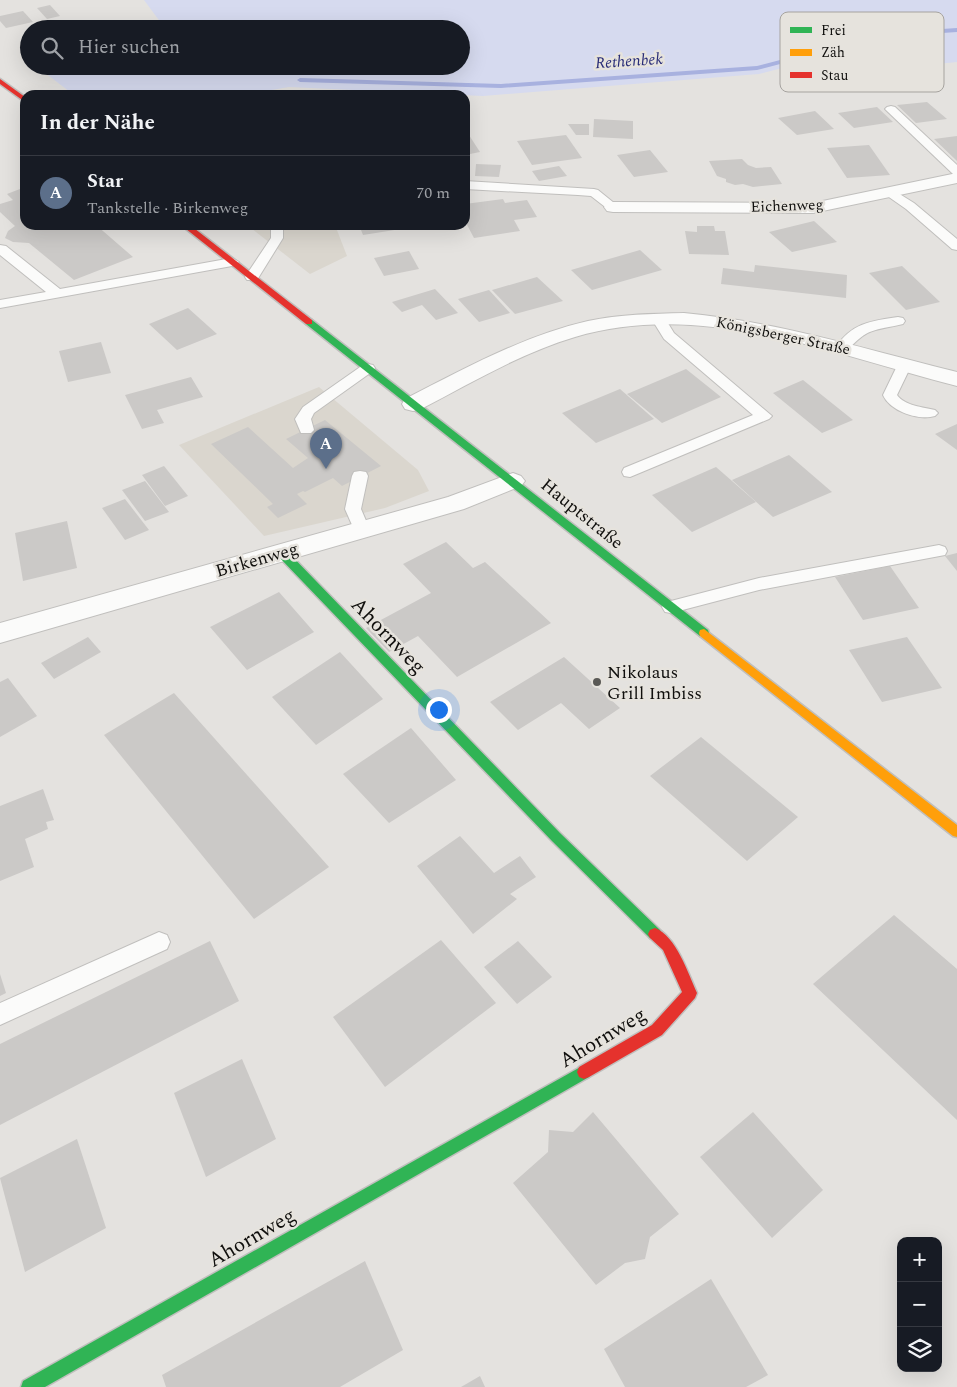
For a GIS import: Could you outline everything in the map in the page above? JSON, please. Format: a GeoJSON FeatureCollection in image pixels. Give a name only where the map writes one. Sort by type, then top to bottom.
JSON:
{"type":"FeatureCollection","features":[{"type":"Feature","properties":{"kind":"main road"},"geometry":{"type":"LineString","coordinates":[[0,81],[20,96]]}},
{"type":"Feature","properties":{"kind":"main road","name":"Hauptstraße"},"geometry":{"type":"LineString","coordinates":[[191,230],[957,832]]}},
{"type":"Feature","properties":{"kind":"main road","name":"Ahornweg"},"geometry":{"type":"LineString","coordinates":[[28,1387],[657,1030],[690,993],[668,946],[556,837],[282,553]]}},
{"type":"Feature","properties":{"kind":"street","name":"Eichenweg"},"geometry":{"type":"LineString","coordinates":[[614,206],[813,208],[957,178]]}},
{"type":"Feature","properties":{"kind":"street","name":"Königsberger Straße"},"geometry":{"type":"LineString","coordinates":[[413,404],[554,337],[610,323],[658,318],[734,323],[842,348],[957,379]]}},
{"type":"Feature","properties":{"kind":"street","name":"Birkenweg"},"geometry":{"type":"LineString","coordinates":[[0,633],[456,503],[513,481]]}},
{"type":"Feature","properties":{"kind":"lane"},"geometry":{"type":"LineString","coordinates":[[891,109],[957,171]]}},
{"type":"Feature","properties":{"kind":"lane"},"geometry":{"type":"LineString","coordinates":[[470,185],[578,191],[594,194],[614,206]]}},
{"type":"Feature","properties":{"kind":"lane"},"geometry":{"type":"LineString","coordinates":[[890,192],[910,206],[957,246]]}},
{"type":"Feature","properties":{"kind":"lane"},"geometry":{"type":"LineString","coordinates":[[252,277],[277,238],[276,230]]}},
{"type":"Feature","properties":{"kind":"lane"},"geometry":{"type":"LineString","coordinates":[[1,249],[56,293]]}},
{"type":"Feature","properties":{"kind":"lane"},"geometry":{"type":"LineString","coordinates":[[0,304],[232,262]]}},
{"type":"Feature","properties":{"kind":"lane"},"geometry":{"type":"LineString","coordinates":[[630,472],[764,416],[669,336],[658,318]]}},
{"type":"Feature","properties":{"kind":"lane"},"geometry":{"type":"LineString","coordinates":[[842,348],[855,332],[862,327],[898,321]]}},
{"type":"Feature","properties":{"kind":"lane"},"geometry":{"type":"LineString","coordinates":[[904,366],[890,394],[893,401],[912,410],[930,413]]}},
{"type":"Feature","properties":{"kind":"lane"},"geometry":{"type":"LineString","coordinates":[[306,430],[303,419],[308,410],[368,368]]}},
{"type":"Feature","properties":{"kind":"lane"},"geometry":{"type":"LineString","coordinates":[[360,476],[353,509],[362,530]]}},
{"type":"Feature","properties":{"kind":"lane"},"geometry":{"type":"LineString","coordinates":[[671,608],[759,584],[939,551]]}},
{"type":"Feature","properties":{"kind":"lane"},"geometry":{"type":"LineString","coordinates":[[0,1014],[159,942]]}},
{"type":"Feature","properties":{"kind":"shaded area"},"geometry":{"type":"Polygon","coordinates":[[[144,0],[957,0],[957,62],[944,63],[944,12],[780,12],[780,69],[759,74],[483,96],[470,95],[470,90],[354,90],[289,87],[272,90],[67,90],[48,75],[470,75],[470,20],[159,20],[144,0]]]}},
{"type":"Feature","properties":{"kind":"shaded area"},"geometry":{"type":"Polygon","coordinates":[[[253,230],[337,230],[347,256],[310,274],[253,230]]]}},
{"type":"Feature","properties":{"kind":"shaded area"},"geometry":{"type":"Polygon","coordinates":[[[319,387],[418,470],[429,491],[385,508],[264,536],[179,445],[319,387]]]}},
{"type":"Feature","properties":{"kind":"building"},"geometry":{"type":"Polygon","coordinates":[[[50,5],[60,16],[47,19],[37,8],[50,5]]]}},
{"type":"Feature","properties":{"kind":"building"},"geometry":{"type":"Polygon","coordinates":[[[23,11],[31,20],[20,20],[20,25],[6,28],[0,21],[0,16],[23,11]]]}},
{"type":"Feature","properties":{"kind":"building"},"geometry":{"type":"Polygon","coordinates":[[[927,102],[947,119],[916,123],[897,105],[927,102]]]}},
{"type":"Feature","properties":{"kind":"building"},"geometry":{"type":"Polygon","coordinates":[[[877,107],[893,122],[854,128],[838,113],[877,107]]]}},
{"type":"Feature","properties":{"kind":"building"},"geometry":{"type":"Polygon","coordinates":[[[815,111],[834,129],[797,135],[778,118],[815,111]]]}},
{"type":"Feature","properties":{"kind":"building"},"geometry":{"type":"Polygon","coordinates":[[[594,119],[633,121],[633,139],[593,137],[594,119]]]}},
{"type":"Feature","properties":{"kind":"building"},"geometry":{"type":"Polygon","coordinates":[[[568,124],[589,124],[589,135],[576,135],[568,124]]]}},
{"type":"Feature","properties":{"kind":"building"},"geometry":{"type":"Polygon","coordinates":[[[566,135],[582,158],[532,165],[517,141],[566,135]]]}},
{"type":"Feature","properties":{"kind":"building"},"geometry":{"type":"Polygon","coordinates":[[[957,136],[957,161],[934,139],[957,136]]]}},
{"type":"Feature","properties":{"kind":"building"},"geometry":{"type":"Polygon","coordinates":[[[470,137],[480,152],[470,154],[470,137]]]}},
{"type":"Feature","properties":{"kind":"building"},"geometry":{"type":"Polygon","coordinates":[[[869,145],[890,175],[847,178],[827,148],[869,145]]]}},
{"type":"Feature","properties":{"kind":"building"},"geometry":{"type":"Polygon","coordinates":[[[650,150],[668,172],[634,177],[617,155],[650,150]]]}},
{"type":"Feature","properties":{"kind":"building"},"geometry":{"type":"Polygon","coordinates":[[[742,159],[748,165],[756,168],[771,167],[782,184],[753,187],[743,184],[735,185],[717,176],[709,161],[742,159]]]}},
{"type":"Feature","properties":{"kind":"building"},"geometry":{"type":"Polygon","coordinates":[[[476,164],[501,165],[499,177],[475,176],[476,164]]]}},
{"type":"Feature","properties":{"kind":"building"},"geometry":{"type":"Polygon","coordinates":[[[559,166],[567,176],[539,181],[532,171],[559,166]]]}},
{"type":"Feature","properties":{"kind":"building"},"geometry":{"type":"Polygon","coordinates":[[[20,189],[20,230],[102,230],[133,257],[74,280],[29,243],[13,242],[5,238],[8,231],[15,226],[0,212],[0,204],[13,200],[7,194],[20,189]]]}},
{"type":"Feature","properties":{"kind":"building"},"geometry":{"type":"Polygon","coordinates":[[[503,199],[505,203],[527,200],[537,217],[514,220],[520,231],[474,238],[470,230],[470,203],[503,199]]]}},
{"type":"Feature","properties":{"kind":"building"},"geometry":{"type":"Polygon","coordinates":[[[814,221],[837,242],[792,252],[769,232],[814,221]]]}},
{"type":"Feature","properties":{"kind":"building"},"geometry":{"type":"Polygon","coordinates":[[[697,226],[714,226],[715,231],[725,231],[729,255],[689,254],[685,231],[697,232],[697,226]]]}},
{"type":"Feature","properties":{"kind":"building"},"geometry":{"type":"Polygon","coordinates":[[[361,230],[394,230],[363,235],[361,230]]]}},
{"type":"Feature","properties":{"kind":"building"},"geometry":{"type":"Polygon","coordinates":[[[640,250],[662,270],[592,290],[571,270],[640,250]]]}},
{"type":"Feature","properties":{"kind":"building"},"geometry":{"type":"Polygon","coordinates":[[[409,251],[419,269],[384,276],[374,258],[409,251]]]}},
{"type":"Feature","properties":{"kind":"building"},"geometry":{"type":"Polygon","coordinates":[[[755,265],[847,275],[846,298],[721,284],[723,268],[754,272],[755,265]]]}},
{"type":"Feature","properties":{"kind":"building"},"geometry":{"type":"Polygon","coordinates":[[[902,266],[940,302],[906,310],[869,273],[902,266]]]}},
{"type":"Feature","properties":{"kind":"building"},"geometry":{"type":"Polygon","coordinates":[[[537,277],[563,301],[515,314],[492,290],[537,277]]]}},
{"type":"Feature","properties":{"kind":"building"},"geometry":{"type":"Polygon","coordinates":[[[435,289],[458,313],[436,320],[422,305],[402,312],[392,302],[435,289]]]}},
{"type":"Feature","properties":{"kind":"building"},"geometry":{"type":"Polygon","coordinates":[[[489,290],[510,313],[479,322],[458,299],[489,290]]]}},
{"type":"Feature","properties":{"kind":"building"},"geometry":{"type":"Polygon","coordinates":[[[188,308],[217,334],[177,350],[149,324],[188,308]]]}},
{"type":"Feature","properties":{"kind":"building"},"geometry":{"type":"Polygon","coordinates":[[[101,342],[111,373],[68,382],[59,351],[101,342]]]}},
{"type":"Feature","properties":{"kind":"building"},"geometry":{"type":"Polygon","coordinates":[[[686,369],[721,397],[662,423],[627,394],[686,369]]]}},
{"type":"Feature","properties":{"kind":"building"},"geometry":{"type":"Polygon","coordinates":[[[191,377],[203,397],[157,410],[164,423],[142,429],[125,395],[191,377]]]}},
{"type":"Feature","properties":{"kind":"building"},"geometry":{"type":"Polygon","coordinates":[[[803,380],[853,420],[822,433],[773,393],[803,380]]]}},
{"type":"Feature","properties":{"kind":"building"},"geometry":{"type":"Polygon","coordinates":[[[620,389],[654,419],[596,443],[562,413],[620,389]]]}},
{"type":"Feature","properties":{"kind":"building"},"geometry":{"type":"Polygon","coordinates":[[[325,420],[381,466],[342,486],[333,478],[297,494],[307,504],[278,518],[267,507],[273,504],[211,444],[248,427],[293,468],[308,458],[286,439],[325,420]]]}},
{"type":"Feature","properties":{"kind":"building"},"geometry":{"type":"Polygon","coordinates":[[[957,424],[957,450],[935,434],[957,424]]]}},
{"type":"Feature","properties":{"kind":"building"},"geometry":{"type":"Polygon","coordinates":[[[789,455],[832,492],[773,517],[732,480],[789,455]]]}},
{"type":"Feature","properties":{"kind":"building"},"geometry":{"type":"Polygon","coordinates":[[[164,466],[188,496],[165,506],[142,475],[164,466]]]}},
{"type":"Feature","properties":{"kind":"building"},"geometry":{"type":"Polygon","coordinates":[[[716,467],[756,502],[692,532],[652,495],[716,467]]]}},
{"type":"Feature","properties":{"kind":"building"},"geometry":{"type":"Polygon","coordinates":[[[145,481],[169,512],[145,521],[122,490],[145,481]]]}},
{"type":"Feature","properties":{"kind":"building"},"geometry":{"type":"Polygon","coordinates":[[[125,499],[149,530],[125,540],[102,508],[125,499]]]}},
{"type":"Feature","properties":{"kind":"building"},"geometry":{"type":"Polygon","coordinates":[[[67,521],[77,568],[23,581],[15,533],[67,521]]]}},
{"type":"Feature","properties":{"kind":"building"},"geometry":{"type":"Polygon","coordinates":[[[446,542],[473,568],[485,562],[551,623],[457,677],[418,636],[389,652],[366,628],[431,593],[403,564],[446,542]]]}},
{"type":"Feature","properties":{"kind":"building"},"geometry":{"type":"Polygon","coordinates":[[[957,553],[957,571],[945,556],[957,553]]]}},
{"type":"Feature","properties":{"kind":"building"},"geometry":{"type":"Polygon","coordinates":[[[890,566],[919,608],[863,620],[835,577],[890,566]]]}},
{"type":"Feature","properties":{"kind":"building"},"geometry":{"type":"Polygon","coordinates":[[[279,592],[314,632],[247,670],[210,627],[279,592]]]}},
{"type":"Feature","properties":{"kind":"building"},"geometry":{"type":"Polygon","coordinates":[[[88,637],[101,652],[54,679],[41,663],[88,637]]]}},
{"type":"Feature","properties":{"kind":"building"},"geometry":{"type":"Polygon","coordinates":[[[907,637],[942,688],[882,702],[849,650],[907,637]]]}},
{"type":"Feature","properties":{"kind":"building"},"geometry":{"type":"Polygon","coordinates":[[[340,652],[383,699],[316,745],[272,697],[340,652]]]}},
{"type":"Feature","properties":{"kind":"building"},"geometry":{"type":"Polygon","coordinates":[[[564,657],[620,708],[589,729],[561,703],[518,730],[490,702],[564,657]]]}},
{"type":"Feature","properties":{"kind":"building"},"geometry":{"type":"Polygon","coordinates":[[[8,678],[37,716],[0,737],[0,682],[8,678]]]}},
{"type":"Feature","properties":{"kind":"building"},"geometry":{"type":"Polygon","coordinates":[[[174,693],[329,867],[254,919],[104,735],[174,693]]]}},
{"type":"Feature","properties":{"kind":"building"},"geometry":{"type":"Polygon","coordinates":[[[411,728],[456,780],[389,823],[343,774],[411,728]]]}},
{"type":"Feature","properties":{"kind":"building"},"geometry":{"type":"Polygon","coordinates":[[[701,737],[798,817],[747,861],[650,776],[701,737]]]}},
{"type":"Feature","properties":{"kind":"building"},"geometry":{"type":"Polygon","coordinates":[[[43,789],[54,820],[46,822],[48,829],[25,839],[34,867],[0,881],[0,806],[43,789]]]}},
{"type":"Feature","properties":{"kind":"building"},"geometry":{"type":"Polygon","coordinates":[[[460,836],[494,873],[520,856],[536,877],[510,894],[517,899],[473,934],[417,866],[460,836]]]}},
{"type":"Feature","properties":{"kind":"building"},"geometry":{"type":"Polygon","coordinates":[[[894,915],[957,969],[957,1120],[813,984],[894,915]]]}},
{"type":"Feature","properties":{"kind":"building"},"geometry":{"type":"Polygon","coordinates":[[[441,940],[496,1003],[385,1087],[333,1017],[441,940]]]}},
{"type":"Feature","properties":{"kind":"building"},"geometry":{"type":"Polygon","coordinates":[[[210,941],[239,1001],[0,1125],[0,1044],[210,941]]]}},
{"type":"Feature","properties":{"kind":"building"},"geometry":{"type":"Polygon","coordinates":[[[518,941],[552,977],[517,1004],[484,967],[518,941]]]}},
{"type":"Feature","properties":{"kind":"building"},"geometry":{"type":"Polygon","coordinates":[[[0,974],[6,993],[0,996],[0,974]]]}},
{"type":"Feature","properties":{"kind":"building"},"geometry":{"type":"Polygon","coordinates":[[[242,1059],[276,1139],[206,1177],[174,1093],[242,1059]]]}},
{"type":"Feature","properties":{"kind":"building"},"geometry":{"type":"Polygon","coordinates":[[[593,1112],[679,1214],[650,1237],[645,1259],[625,1263],[596,1285],[513,1183],[548,1152],[549,1130],[573,1132],[593,1112]]]}},
{"type":"Feature","properties":{"kind":"building"},"geometry":{"type":"Polygon","coordinates":[[[753,1112],[823,1190],[772,1238],[700,1157],[753,1112]]]}},
{"type":"Feature","properties":{"kind":"building"},"geometry":{"type":"Polygon","coordinates":[[[77,1139],[106,1228],[25,1272],[0,1178],[77,1139]]]}},
{"type":"Feature","properties":{"kind":"building"},"geometry":{"type":"Polygon","coordinates":[[[365,1261],[403,1350],[340,1387],[166,1387],[162,1375],[365,1261]]]}},
{"type":"Feature","properties":{"kind":"building"},"geometry":{"type":"Polygon","coordinates":[[[711,1279],[768,1375],[746,1387],[625,1387],[604,1349],[711,1279]]]}},
{"type":"Feature","properties":{"kind":"building"},"geometry":{"type":"Polygon","coordinates":[[[480,1376],[485,1387],[461,1387],[480,1376]]]}},
{"type":"Feature","properties":{"kind":"waterway","name":"Rethenbek"},"geometry":{"type":"LineString","coordinates":[[944,31],[957,30]]}},
{"type":"Feature","properties":{"kind":"waterway","name":"Rethenbek"},"geometry":{"type":"LineString","coordinates":[[300,80],[501,86],[757,68],[780,62]]}},
{"type":"Feature","properties":{"kind":"traffic: fast"},"geometry":{"type":"LineString","coordinates":[[309,322],[704,633]]}},
{"type":"Feature","properties":{"kind":"traffic: fast"},"geometry":{"type":"LineString","coordinates":[[282,553],[556,837],[655,934]]}},
{"type":"Feature","properties":{"kind":"traffic: fast"},"geometry":{"type":"LineString","coordinates":[[29,1387],[584,1072]]}},
{"type":"Feature","properties":{"kind":"traffic: slow"},"geometry":{"type":"LineString","coordinates":[[704,633],[957,832]]}},
{"type":"Feature","properties":{"kind":"traffic: jam"},"geometry":{"type":"LineString","coordinates":[[0,81],[20,96]]}},
{"type":"Feature","properties":{"kind":"traffic: jam"},"geometry":{"type":"LineString","coordinates":[[191,230],[309,322]]}},
{"type":"Feature","properties":{"kind":"traffic: jam"},"geometry":{"type":"LineString","coordinates":[[584,1072],[657,1030],[690,993],[668,946],[655,934]]}},
{"type":"Feature","properties":{"kind":"place","name":"Star"},"geometry":{"type":"Point","coordinates":[326,469]}},
{"type":"Feature","properties":{"kind":"place","name":"Nikolaus Grill Imbiss"},"geometry":{"type":"Point","coordinates":[597,682]}}]}
